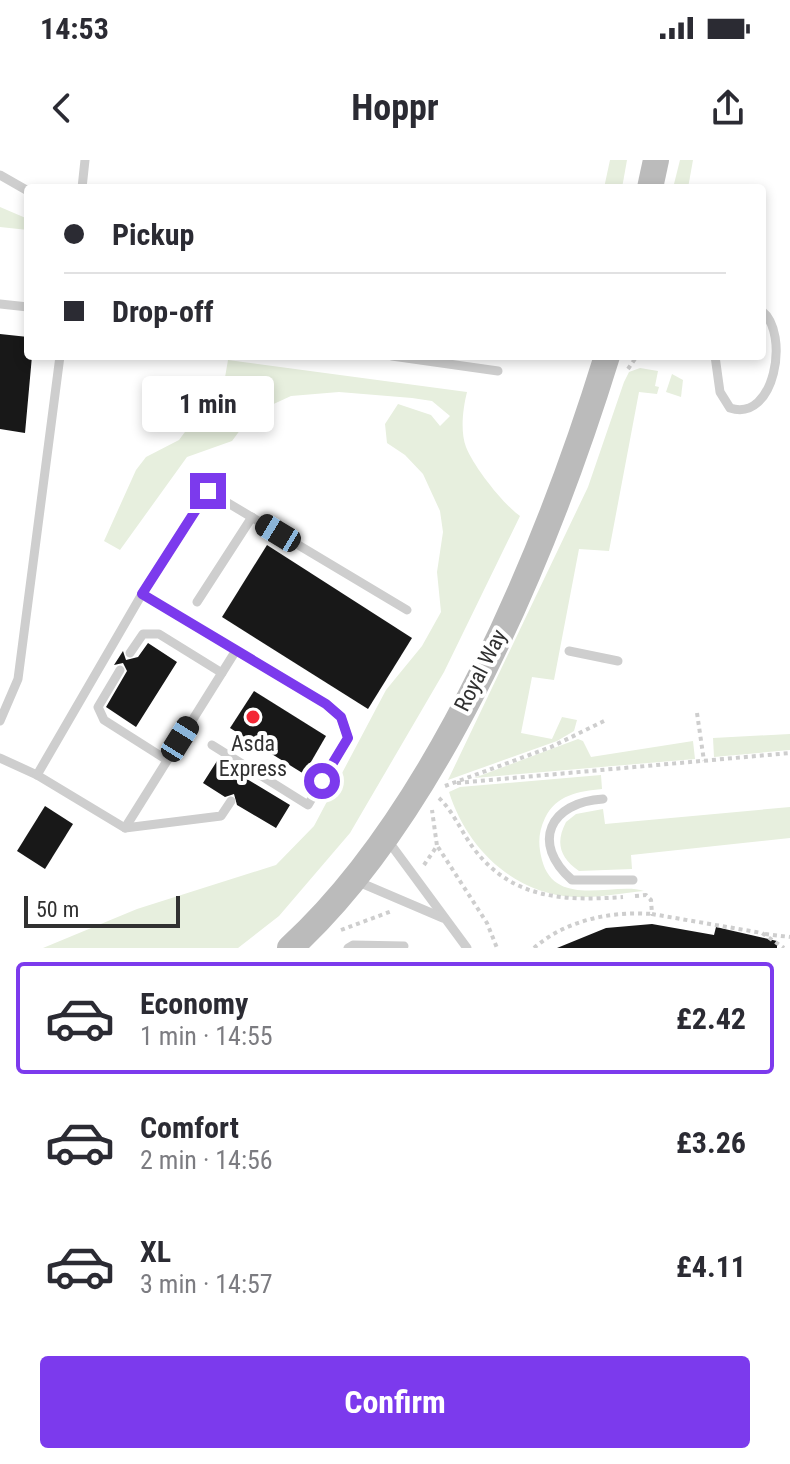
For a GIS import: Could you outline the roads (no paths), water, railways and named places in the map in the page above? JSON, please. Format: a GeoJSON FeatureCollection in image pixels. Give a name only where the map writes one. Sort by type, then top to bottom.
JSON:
{"type":"FeatureCollection","features":[{"type":"Feature","properties":{"kind":"street"},"geometry":{"type":"LineString","coordinates":[[651,184],[656,160]]}},
{"type":"Feature","properties":{"kind":"street","name":"Royal Way"},"geometry":{"type":"LineString","coordinates":[[290,948],[354,880],[444,741],[496,641],[569,473],[606,360]]}},
{"type":"Feature","properties":{"kind":"lane"},"geometry":{"type":"LineString","coordinates":[[82,184],[85,160]]}},
{"type":"Feature","properties":{"kind":"lane"},"geometry":{"type":"LineString","coordinates":[[0,175],[24,189]]}},
{"type":"Feature","properties":{"kind":"lane"},"geometry":{"type":"LineString","coordinates":[[0,304],[24,307]]}},
{"type":"Feature","properties":{"kind":"lane"},"geometry":{"type":"LineString","coordinates":[[716,360],[720,392],[730,408],[744,410],[760,402],[770,384],[778,336],[775,324],[766,315]]}},
{"type":"Feature","properties":{"kind":"lane"},"geometry":{"type":"LineString","coordinates":[[0,721],[18,679],[59,360]]}},
{"type":"Feature","properties":{"kind":"lane"},"geometry":{"type":"LineString","coordinates":[[420,360],[498,371]]}},
{"type":"Feature","properties":{"kind":"lane"},"geometry":{"type":"LineString","coordinates":[[37,775],[142,594],[208,491],[407,610]]}},
{"type":"Feature","properties":{"kind":"lane"},"geometry":{"type":"LineString","coordinates":[[197,602],[252,517]]}},
{"type":"Feature","properties":{"kind":"lane"},"geometry":{"type":"LineString","coordinates":[[142,594],[326,704],[341,717],[348,738],[308,805],[248,773],[212,745]]}},
{"type":"Feature","properties":{"kind":"lane"},"geometry":{"type":"LineString","coordinates":[[130,653],[143,634],[159,634],[222,673]]}},
{"type":"Feature","properties":{"kind":"lane"},"geometry":{"type":"LineString","coordinates":[[569,651],[618,661]]}},
{"type":"Feature","properties":{"kind":"lane"},"geometry":{"type":"LineString","coordinates":[[125,828],[235,652]]}},
{"type":"Feature","properties":{"kind":"lane"},"geometry":{"type":"LineString","coordinates":[[120,670],[98,707],[104,720],[167,760]]}},
{"type":"Feature","properties":{"kind":"lane"},"geometry":{"type":"LineString","coordinates":[[0,758],[37,775],[125,828],[221,816],[231,801]]}},
{"type":"Feature","properties":{"kind":"lane"},"geometry":{"type":"LineString","coordinates":[[603,799],[584,800],[562,810],[550,829],[552,857],[555,865],[572,880],[633,880]]}},
{"type":"Feature","properties":{"kind":"lane"},"geometry":{"type":"LineString","coordinates":[[384,836],[467,948]]}},
{"type":"Feature","properties":{"kind":"lane"},"geometry":{"type":"LineString","coordinates":[[354,880],[446,919]]}},
{"type":"Feature","properties":{"kind":"lane"},"geometry":{"type":"LineString","coordinates":[[348,948],[353,945],[404,946]]}},
{"type":"Feature","properties":{"kind":"place","name":"Asda Express"},"geometry":{"type":"Point","coordinates":[253,717]}}]}
